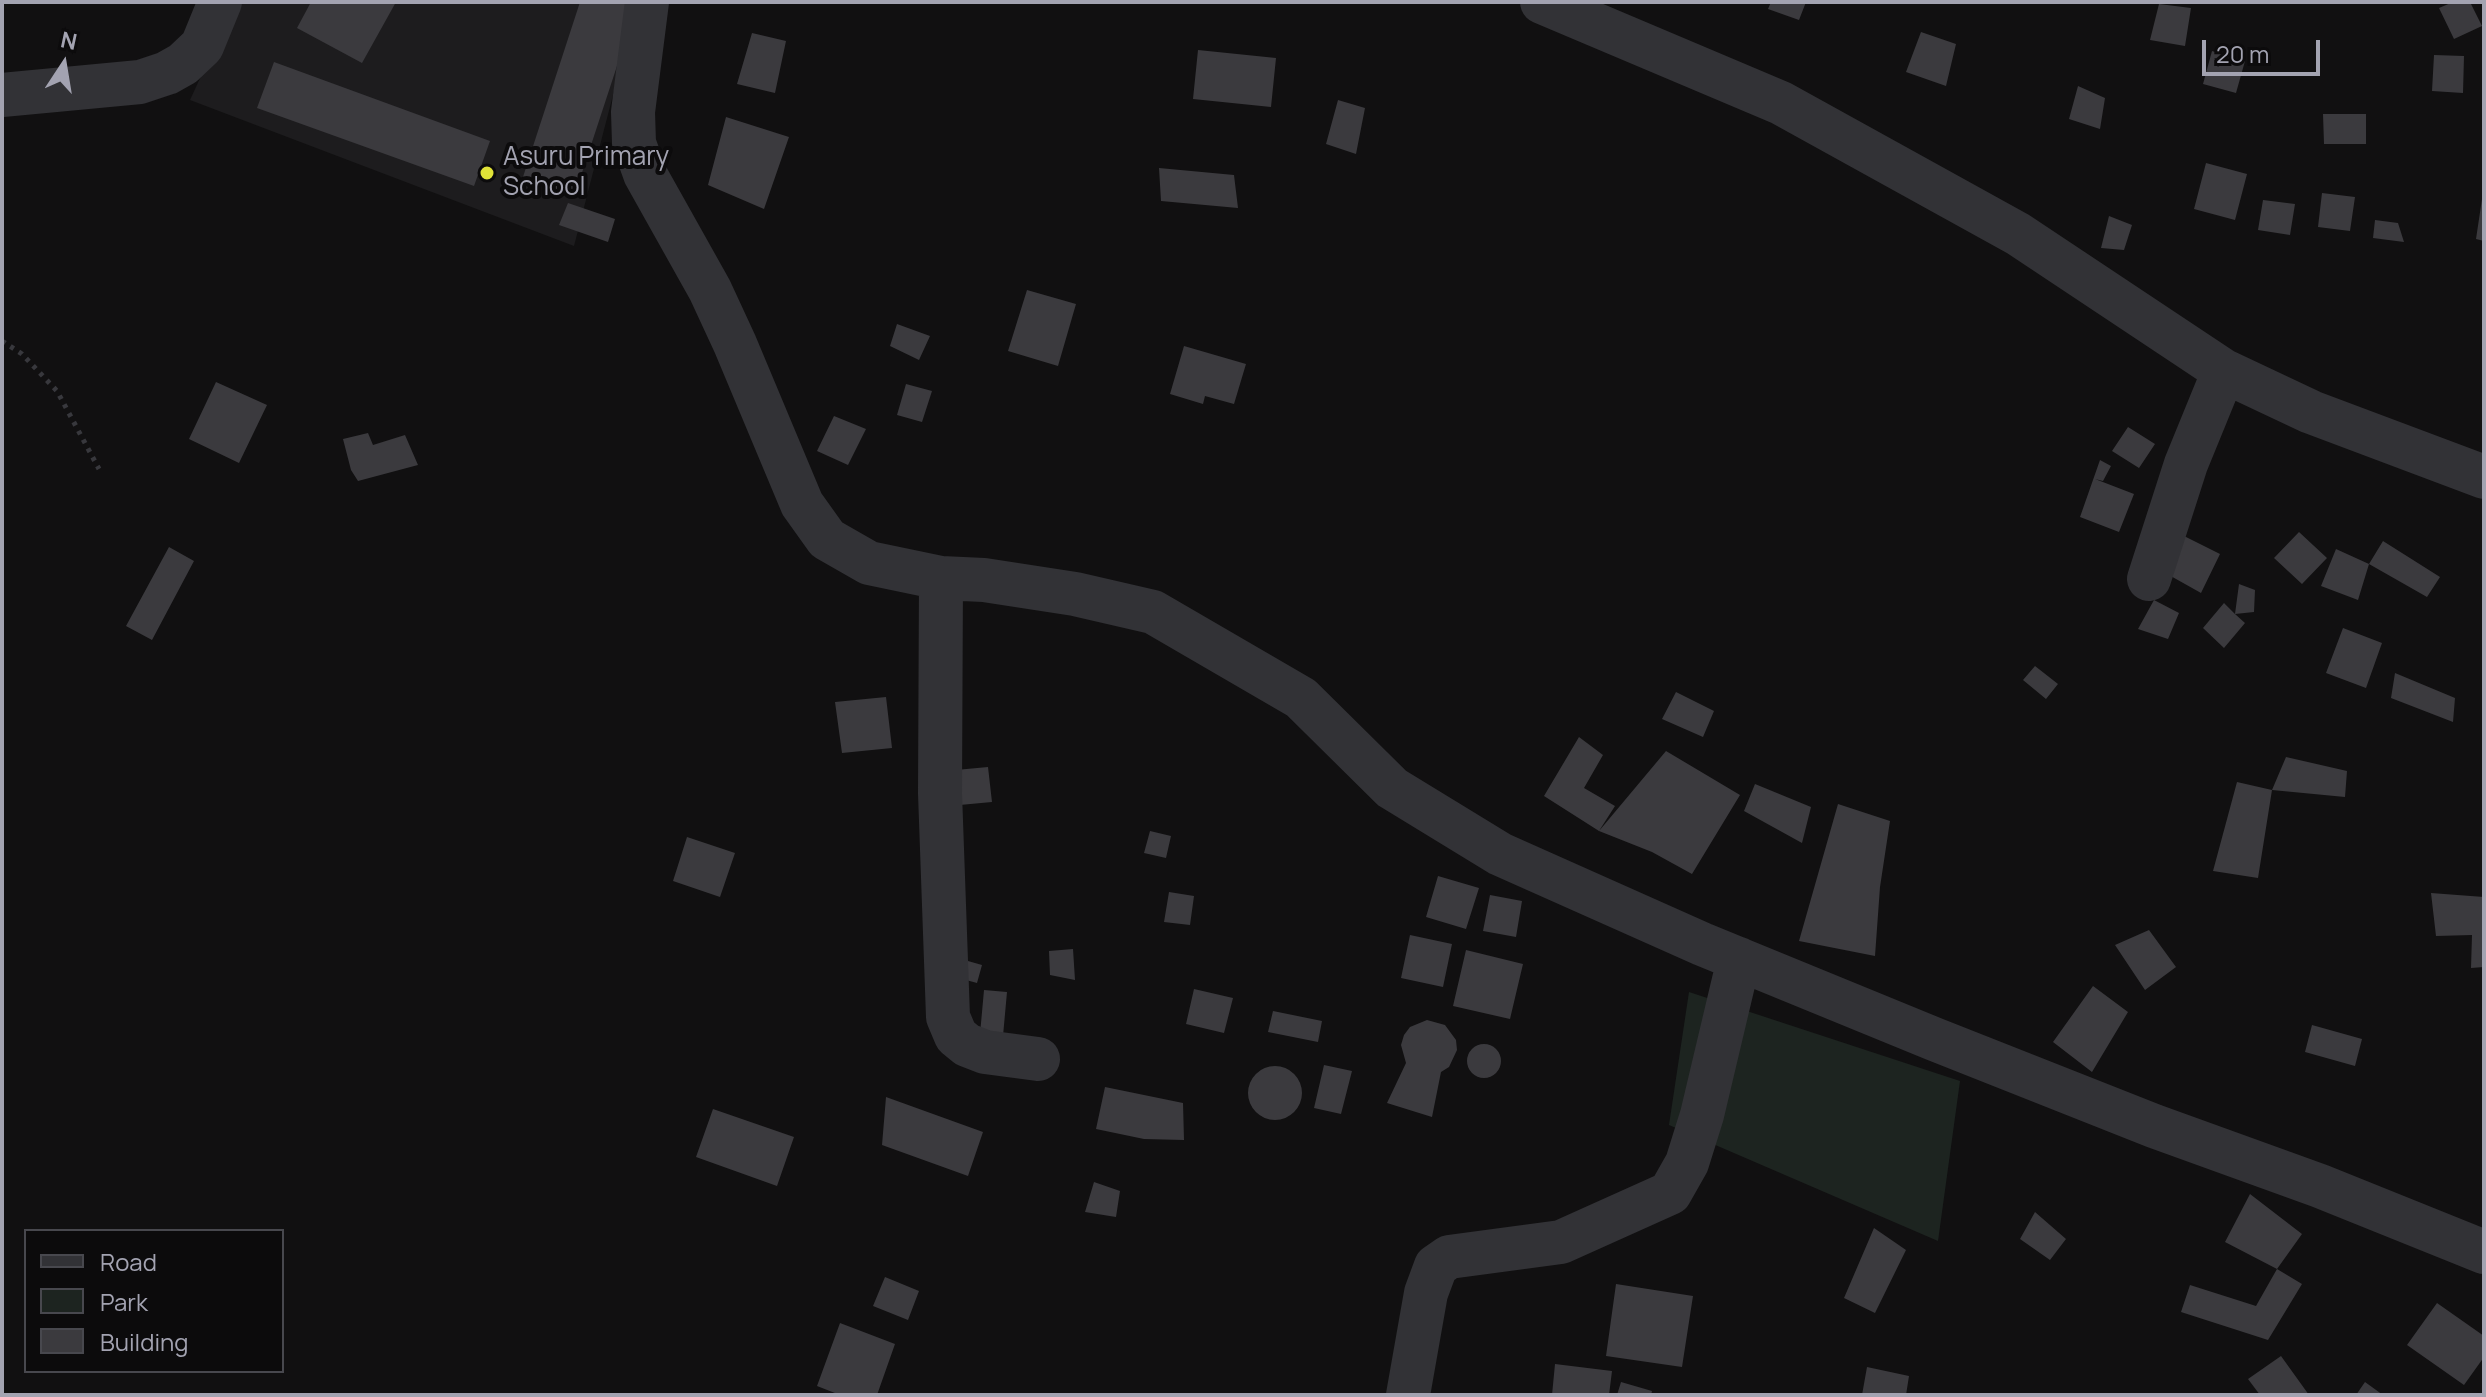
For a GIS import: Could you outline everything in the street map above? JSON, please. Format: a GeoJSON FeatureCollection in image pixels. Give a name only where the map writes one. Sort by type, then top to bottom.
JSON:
{"type":"FeatureCollection","features":[{"type":"Feature","properties":{"kind":"street"},"geometry":{"type":"LineString","coordinates":[[2,95],[140,82],[167,73],[183,64],[202,46],[220,2]]}},
{"type":"Feature","properties":{"kind":"street"},"geometry":{"type":"LineString","coordinates":[[647,2],[633,112],[634,143],[645,174],[729,330],[802,504],[827,539],[869,563],[941,578],[984,580],[1060,591],[1153,612],[1301,698],[1392,788],[1440,821],[1560,883],[1739,959],[2154,1126],[2320,1186],[2484,1252]]}},
{"type":"Feature","properties":{"kind":"street"},"geometry":{"type":"LineString","coordinates":[[1542,2],[1781,103],[2018,234],[2224,371],[2311,412],[2484,477]]}},
{"type":"Feature","properties":{"kind":"street"},"geometry":{"type":"LineString","coordinates":[[2149,579],[2186,464],[2224,371]]}},
{"type":"Feature","properties":{"kind":"street"},"geometry":{"type":"LineString","coordinates":[[941,578],[940,793],[948,1017],[956,1036],[967,1045],[985,1052],[1038,1059]]}},
{"type":"Feature","properties":{"kind":"street"},"geometry":{"type":"LineString","coordinates":[[1408,1395],[1426,1293],[1436,1266],[1449,1257],[1561,1242],[1670,1193],[1687,1163],[1702,1115],[1739,959]]}},
{"type":"Feature","properties":{"kind":"path"},"geometry":{"type":"LineString","coordinates":[[2,341],[22,354],[57,391],[99,469]]}},
{"type":"Feature","properties":{"kind":"shaded area","name":"Asuru Primary School"},"geometry":{"type":"Polygon","coordinates":[[[235,2],[637,2],[574,246],[190,100],[235,2]]]}},
{"type":"Feature","properties":{"kind":"green space"},"geometry":{"type":"Polygon","coordinates":[[[1689,992],[1960,1081],[1938,1241],[1669,1125],[1689,992]]]}},
{"type":"Feature","properties":{"kind":"building"},"geometry":{"type":"Polygon","coordinates":[[[311,2],[396,2],[362,63],[297,28],[311,2]]]}},
{"type":"Feature","properties":{"kind":"building"},"geometry":{"type":"Polygon","coordinates":[[[580,2],[638,2],[574,197],[522,180],[580,2]]]}},
{"type":"Feature","properties":{"kind":"building"},"geometry":{"type":"Polygon","coordinates":[[[1771,2],[1806,2],[1799,20],[1768,9],[1771,2]]]}},
{"type":"Feature","properties":{"kind":"building"},"geometry":{"type":"Polygon","coordinates":[[[2453,2],[2470,2],[2482,26],[2454,39],[2439,8],[2453,2]]]}},
{"type":"Feature","properties":{"kind":"building"},"geometry":{"type":"Polygon","coordinates":[[[2159,4],[2191,8],[2185,46],[2150,40],[2159,4]]]}},
{"type":"Feature","properties":{"kind":"building"},"geometry":{"type":"Polygon","coordinates":[[[1921,32],[1956,44],[1946,86],[1906,72],[1921,32]]]}},
{"type":"Feature","properties":{"kind":"building"},"geometry":{"type":"Polygon","coordinates":[[[752,33],[786,41],[775,93],[737,84],[752,33]]]}},
{"type":"Feature","properties":{"kind":"building"},"geometry":{"type":"Polygon","coordinates":[[[1198,50],[1276,58],[1271,107],[1193,99],[1198,50]]]}},
{"type":"Feature","properties":{"kind":"building"},"geometry":{"type":"Polygon","coordinates":[[[2212,51],[2245,61],[2236,93],[2203,84],[2212,51]]]}},
{"type":"Feature","properties":{"kind":"building"},"geometry":{"type":"Polygon","coordinates":[[[2434,55],[2464,56],[2463,93],[2432,91],[2434,55]]]}},
{"type":"Feature","properties":{"kind":"building"},"geometry":{"type":"Polygon","coordinates":[[[274,62],[490,141],[474,186],[257,108],[274,62]]]}},
{"type":"Feature","properties":{"kind":"building"},"geometry":{"type":"Polygon","coordinates":[[[2078,86],[2105,98],[2100,129],[2069,119],[2078,86]]]}},
{"type":"Feature","properties":{"kind":"building"},"geometry":{"type":"Polygon","coordinates":[[[1338,100],[1365,108],[1356,154],[1326,144],[1338,100]]]}},
{"type":"Feature","properties":{"kind":"building"},"geometry":{"type":"Polygon","coordinates":[[[2323,114],[2366,114],[2366,144],[2324,144],[2323,114]]]}},
{"type":"Feature","properties":{"kind":"building"},"geometry":{"type":"Polygon","coordinates":[[[726,117],[789,137],[764,209],[708,185],[726,117]]]}},
{"type":"Feature","properties":{"kind":"building"},"geometry":{"type":"Polygon","coordinates":[[[2206,163],[2247,174],[2235,220],[2194,209],[2206,163]]]}},
{"type":"Feature","properties":{"kind":"building"},"geometry":{"type":"Polygon","coordinates":[[[1159,168],[1234,175],[1238,208],[1161,201],[1159,168]]]}},
{"type":"Feature","properties":{"kind":"building"},"geometry":{"type":"Polygon","coordinates":[[[2322,193],[2355,197],[2350,231],[2318,227],[2322,193]]]}},
{"type":"Feature","properties":{"kind":"building"},"geometry":{"type":"Polygon","coordinates":[[[2484,199],[2484,241],[2476,239],[2484,199]]]}},
{"type":"Feature","properties":{"kind":"building"},"geometry":{"type":"Polygon","coordinates":[[[2263,200],[2295,204],[2290,235],[2258,230],[2263,200]]]}},
{"type":"Feature","properties":{"kind":"building"},"geometry":{"type":"Polygon","coordinates":[[[568,203],[615,219],[608,242],[559,225],[568,203]]]}},
{"type":"Feature","properties":{"kind":"building"},"geometry":{"type":"Polygon","coordinates":[[[2109,216],[2132,225],[2124,250],[2101,248],[2109,216]]]}},
{"type":"Feature","properties":{"kind":"building"},"geometry":{"type":"Polygon","coordinates":[[[2375,220],[2398,223],[2404,242],[2373,238],[2375,220]]]}},
{"type":"Feature","properties":{"kind":"building"},"geometry":{"type":"Polygon","coordinates":[[[1027,290],[1076,304],[1058,366],[1008,351],[1027,290]]]}},
{"type":"Feature","properties":{"kind":"building"},"geometry":{"type":"Polygon","coordinates":[[[897,324],[930,336],[919,360],[890,346],[897,324]]]}},
{"type":"Feature","properties":{"kind":"building"},"geometry":{"type":"Polygon","coordinates":[[[1184,346],[1246,364],[1234,404],[1205,396],[1203,404],[1170,394],[1184,346]]]}},
{"type":"Feature","properties":{"kind":"building"},"geometry":{"type":"Polygon","coordinates":[[[216,382],[267,405],[239,463],[189,439],[216,382]]]}},
{"type":"Feature","properties":{"kind":"building"},"geometry":{"type":"Polygon","coordinates":[[[906,384],[932,391],[922,422],[897,415],[906,384]]]}},
{"type":"Feature","properties":{"kind":"building"},"geometry":{"type":"Polygon","coordinates":[[[834,416],[866,429],[848,465],[817,451],[834,416]]]}},
{"type":"Feature","properties":{"kind":"building"},"geometry":{"type":"Polygon","coordinates":[[[2128,427],[2155,444],[2139,468],[2112,451],[2128,427]]]}},
{"type":"Feature","properties":{"kind":"building"},"geometry":{"type":"Polygon","coordinates":[[[368,433],[373,445],[405,435],[418,465],[358,481],[351,470],[343,439],[368,433]]]}},
{"type":"Feature","properties":{"kind":"building"},"geometry":{"type":"Polygon","coordinates":[[[2100,460],[2111,466],[2103,481],[2095,479],[2134,494],[2119,532],[2080,517],[2100,460]]]}},
{"type":"Feature","properties":{"kind":"building"},"geometry":{"type":"Polygon","coordinates":[[[2299,532],[2327,558],[2302,584],[2274,558],[2299,532]]]}},
{"type":"Feature","properties":{"kind":"building"},"geometry":{"type":"Polygon","coordinates":[[[2178,533],[2220,554],[2201,593],[2160,570],[2178,533]]]}},
{"type":"Feature","properties":{"kind":"building"},"geometry":{"type":"Polygon","coordinates":[[[2383,541],[2440,577],[2427,597],[2369,564],[2383,541]]]}},
{"type":"Feature","properties":{"kind":"building"},"geometry":{"type":"Polygon","coordinates":[[[169,547],[194,561],[152,640],[126,626],[169,547]]]}},
{"type":"Feature","properties":{"kind":"building"},"geometry":{"type":"Polygon","coordinates":[[[2336,549],[2369,564],[2358,600],[2321,586],[2336,549]]]}},
{"type":"Feature","properties":{"kind":"building"},"geometry":{"type":"Polygon","coordinates":[[[2239,584],[2255,590],[2254,612],[2235,614],[2239,584]]]}},
{"type":"Feature","properties":{"kind":"building"},"geometry":{"type":"Polygon","coordinates":[[[2154,600],[2179,613],[2168,639],[2138,629],[2154,600]]]}},
{"type":"Feature","properties":{"kind":"building"},"geometry":{"type":"Polygon","coordinates":[[[2224,603],[2245,623],[2224,648],[2203,628],[2224,603]]]}},
{"type":"Feature","properties":{"kind":"building"},"geometry":{"type":"Polygon","coordinates":[[[2343,628],[2382,643],[2366,688],[2326,673],[2343,628]]]}},
{"type":"Feature","properties":{"kind":"building"},"geometry":{"type":"Polygon","coordinates":[[[2035,666],[2058,684],[2046,699],[2023,680],[2035,666]]]}},
{"type":"Feature","properties":{"kind":"building"},"geometry":{"type":"Polygon","coordinates":[[[2395,673],[2455,698],[2453,722],[2391,698],[2395,673]]]}},
{"type":"Feature","properties":{"kind":"building"},"geometry":{"type":"Polygon","coordinates":[[[1676,692],[1714,711],[1703,737],[1662,719],[1676,692]]]}},
{"type":"Feature","properties":{"kind":"building"},"geometry":{"type":"Polygon","coordinates":[[[886,697],[892,748],[842,753],[835,702],[886,697]]]}},
{"type":"Feature","properties":{"kind":"building"},"geometry":{"type":"Polygon","coordinates":[[[1579,737],[1603,755],[1584,788],[1615,806],[1599,831],[1544,796],[1579,737]]]}},
{"type":"Feature","properties":{"kind":"building"},"geometry":{"type":"Polygon","coordinates":[[[1666,751],[1740,795],[1692,874],[1652,852],[1599,831],[1666,751]]]}},
{"type":"Feature","properties":{"kind":"building"},"geometry":{"type":"Polygon","coordinates":[[[2286,757],[2347,771],[2345,797],[2272,790],[2286,757]]]}},
{"type":"Feature","properties":{"kind":"building"},"geometry":{"type":"Polygon","coordinates":[[[988,767],[992,802],[949,806],[945,771],[988,767]]]}},
{"type":"Feature","properties":{"kind":"building"},"geometry":{"type":"Polygon","coordinates":[[[2237,782],[2272,790],[2258,878],[2213,871],[2237,782]]]}},
{"type":"Feature","properties":{"kind":"building"},"geometry":{"type":"Polygon","coordinates":[[[1755,784],[1811,807],[1802,843],[1744,811],[1755,784]]]}},
{"type":"Feature","properties":{"kind":"building"},"geometry":{"type":"Polygon","coordinates":[[[1838,804],[1890,821],[1880,887],[1875,956],[1799,941],[1838,804]]]}},
{"type":"Feature","properties":{"kind":"building"},"geometry":{"type":"Polygon","coordinates":[[[1150,831],[1171,836],[1166,858],[1144,853],[1150,831]]]}},
{"type":"Feature","properties":{"kind":"building"},"geometry":{"type":"Polygon","coordinates":[[[687,837],[735,853],[720,897],[673,881],[687,837]]]}},
{"type":"Feature","properties":{"kind":"building"},"geometry":{"type":"Polygon","coordinates":[[[1438,876],[1479,888],[1466,929],[1426,917],[1438,876]]]}},
{"type":"Feature","properties":{"kind":"building"},"geometry":{"type":"Polygon","coordinates":[[[1169,892],[1194,896],[1190,925],[1164,922],[1169,892]]]}},
{"type":"Feature","properties":{"kind":"building"},"geometry":{"type":"Polygon","coordinates":[[[2431,893],[2484,897],[2484,967],[2471,968],[2472,935],[2436,936],[2431,893]]]}},
{"type":"Feature","properties":{"kind":"building"},"geometry":{"type":"Polygon","coordinates":[[[1490,895],[1522,901],[1516,937],[1483,931],[1490,895]]]}},
{"type":"Feature","properties":{"kind":"building"},"geometry":{"type":"Polygon","coordinates":[[[2149,930],[2176,967],[2145,990],[2115,945],[2149,930]]]}},
{"type":"Feature","properties":{"kind":"building"},"geometry":{"type":"Polygon","coordinates":[[[1410,935],[1452,944],[1443,987],[1401,978],[1410,935]]]}},
{"type":"Feature","properties":{"kind":"building"},"geometry":{"type":"Polygon","coordinates":[[[1073,949],[1075,980],[1050,975],[1049,951],[1073,949]]]}},
{"type":"Feature","properties":{"kind":"building"},"geometry":{"type":"Polygon","coordinates":[[[1466,950],[1523,964],[1510,1019],[1453,1006],[1466,950]]]}},
{"type":"Feature","properties":{"kind":"building"},"geometry":{"type":"Polygon","coordinates":[[[961,959],[982,965],[977,983],[955,977],[961,959]]]}},
{"type":"Feature","properties":{"kind":"building"},"geometry":{"type":"Polygon","coordinates":[[[2093,986],[2128,1012],[2092,1072],[2053,1042],[2093,986]]]}},
{"type":"Feature","properties":{"kind":"building"},"geometry":{"type":"Polygon","coordinates":[[[1194,989],[1233,998],[1224,1033],[1186,1024],[1194,989]]]}},
{"type":"Feature","properties":{"kind":"building"},"geometry":{"type":"Polygon","coordinates":[[[984,990],[1007,992],[1003,1036],[980,1034],[984,990]]]}},
{"type":"Feature","properties":{"kind":"building"},"geometry":{"type":"Polygon","coordinates":[[[1273,1011],[1322,1021],[1318,1042],[1268,1032],[1273,1011]]]}},
{"type":"Feature","properties":{"kind":"building"},"geometry":{"type":"Polygon","coordinates":[[[1427,1020],[1445,1025],[1456,1040],[1457,1050],[1449,1067],[1441,1072],[1432,1117],[1387,1103],[1406,1063],[1401,1045],[1404,1035],[1410,1027],[1427,1020]]]}},
{"type":"Feature","properties":{"kind":"building"},"geometry":{"type":"Polygon","coordinates":[[[2312,1025],[2362,1039],[2355,1066],[2305,1052],[2312,1025]]]}},
{"type":"Feature","properties":{"kind":"building"},"geometry":{"type":"Polygon","coordinates":[[[1484,1044],[1496,1049],[1501,1061],[1496,1073],[1484,1078],[1472,1073],[1467,1061],[1472,1049],[1484,1044]]]}},
{"type":"Feature","properties":{"kind":"building"},"geometry":{"type":"Polygon","coordinates":[[[1324,1065],[1352,1071],[1341,1114],[1314,1108],[1324,1065]]]}},
{"type":"Feature","properties":{"kind":"building"},"geometry":{"type":"Polygon","coordinates":[[[1275,1066],[1294,1074],[1302,1093],[1294,1112],[1275,1120],[1256,1112],[1248,1093],[1256,1074],[1275,1066]]]}},
{"type":"Feature","properties":{"kind":"building"},"geometry":{"type":"Polygon","coordinates":[[[1105,1087],[1183,1103],[1184,1140],[1144,1139],[1096,1129],[1105,1087]]]}},
{"type":"Feature","properties":{"kind":"building"},"geometry":{"type":"Polygon","coordinates":[[[886,1097],[983,1132],[968,1176],[882,1145],[886,1097]]]}},
{"type":"Feature","properties":{"kind":"building"},"geometry":{"type":"Polygon","coordinates":[[[713,1109],[794,1137],[777,1186],[696,1157],[713,1109]]]}},
{"type":"Feature","properties":{"kind":"building"},"geometry":{"type":"Polygon","coordinates":[[[1094,1182],[1120,1191],[1116,1217],[1085,1212],[1094,1182]]]}},
{"type":"Feature","properties":{"kind":"building"},"geometry":{"type":"Polygon","coordinates":[[[2250,1194],[2302,1234],[2277,1269],[2225,1242],[2250,1194]]]}},
{"type":"Feature","properties":{"kind":"building"},"geometry":{"type":"Polygon","coordinates":[[[2035,1212],[2066,1239],[2050,1260],[2020,1239],[2035,1212]]]}},
{"type":"Feature","properties":{"kind":"building"},"geometry":{"type":"Polygon","coordinates":[[[1874,1228],[1906,1250],[1875,1313],[1844,1298],[1874,1228]]]}},
{"type":"Feature","properties":{"kind":"building"},"geometry":{"type":"Polygon","coordinates":[[[2277,1269],[2302,1284],[2268,1340],[2181,1312],[2190,1285],[2256,1306],[2277,1269]]]}},
{"type":"Feature","properties":{"kind":"building"},"geometry":{"type":"Polygon","coordinates":[[[885,1277],[919,1291],[908,1320],[873,1306],[885,1277]]]}},
{"type":"Feature","properties":{"kind":"building"},"geometry":{"type":"Polygon","coordinates":[[[1616,1284],[1693,1296],[1682,1367],[1606,1356],[1616,1284]]]}},
{"type":"Feature","properties":{"kind":"building"},"geometry":{"type":"Polygon","coordinates":[[[2437,1303],[2484,1336],[2484,1357],[2464,1385],[2407,1345],[2437,1303]]]}},
{"type":"Feature","properties":{"kind":"building"},"geometry":{"type":"Polygon","coordinates":[[[840,1323],[895,1344],[877,1395],[840,1395],[817,1386],[840,1323]]]}},
{"type":"Feature","properties":{"kind":"building"},"geometry":{"type":"Polygon","coordinates":[[[2281,1356],[2309,1395],[2260,1395],[2248,1379],[2281,1356]]]}},
{"type":"Feature","properties":{"kind":"building"},"geometry":{"type":"Polygon","coordinates":[[[1555,1364],[1612,1371],[1609,1395],[1552,1395],[1555,1364]]]}},
{"type":"Feature","properties":{"kind":"building"},"geometry":{"type":"Polygon","coordinates":[[[1867,1367],[1909,1376],[1906,1395],[1862,1395],[1867,1367]]]}},
{"type":"Feature","properties":{"kind":"building"},"geometry":{"type":"Polygon","coordinates":[[[1621,1382],[1652,1391],[1651,1395],[1617,1395],[1621,1382]]]}},
{"type":"Feature","properties":{"kind":"building"},"geometry":{"type":"Polygon","coordinates":[[[2365,1382],[2383,1395],[2356,1395],[2365,1382]]]}},
{"type":"Feature","properties":{"kind":"place","name":"Asuru Primary School"},"geometry":{"type":"Point","coordinates":[487,173]}}]}
